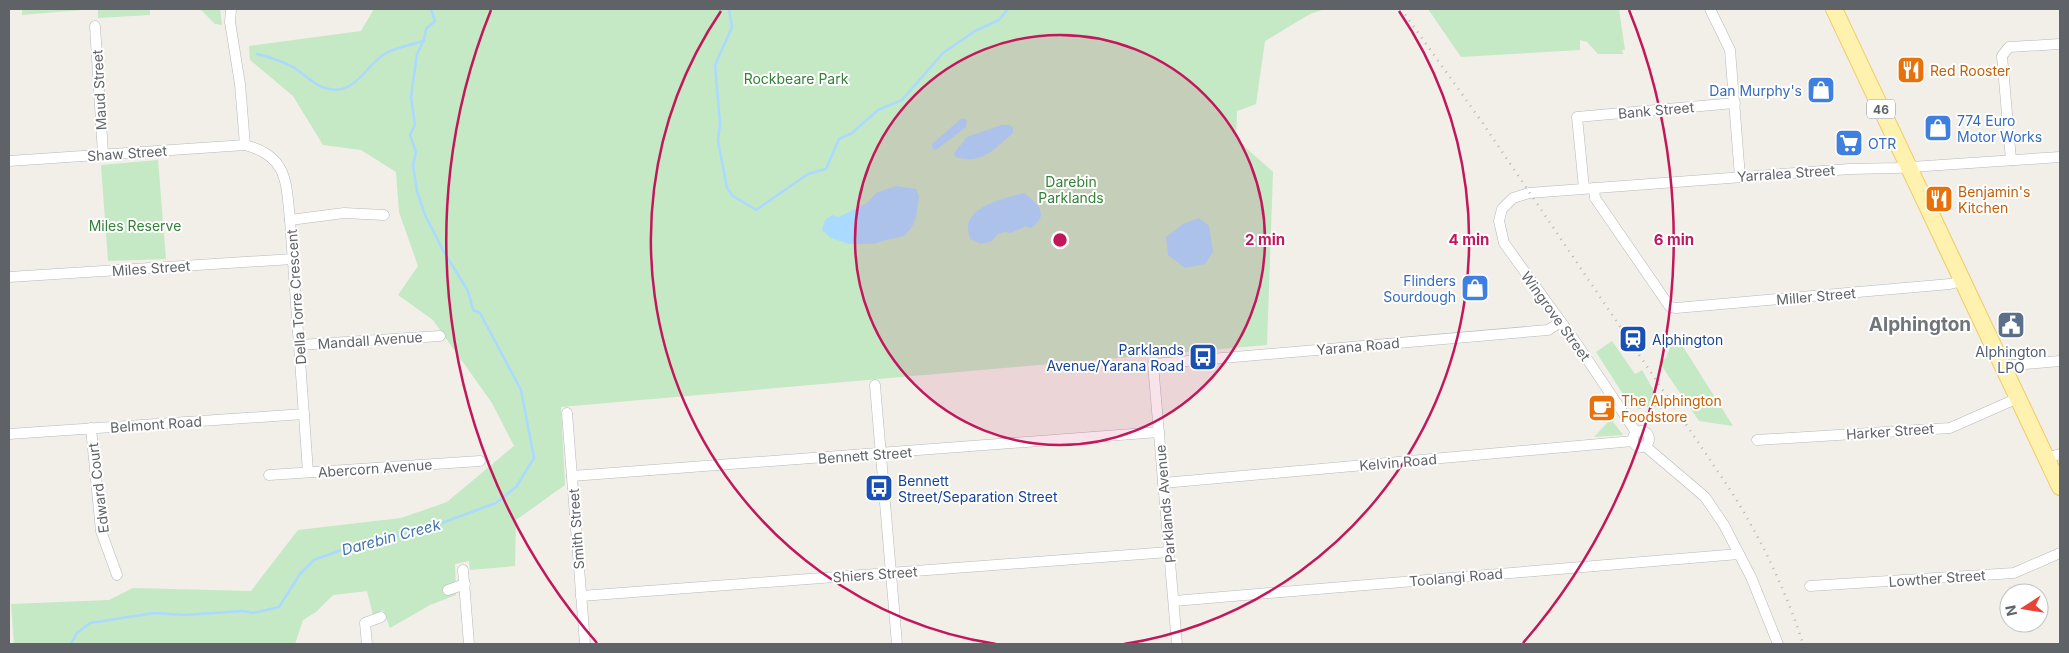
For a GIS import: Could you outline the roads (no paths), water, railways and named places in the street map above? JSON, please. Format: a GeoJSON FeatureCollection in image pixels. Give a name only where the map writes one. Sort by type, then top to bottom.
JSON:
{"type":"FeatureCollection","features":[{"type":"Feature","properties":{"kind":"main road","name":"46"},"geometry":{"type":"LineString","coordinates":[[1834,9],[2018,398],[2053,456],[2060,487]]}},
{"type":"Feature","properties":{"kind":"street"},"geometry":{"type":"LineString","coordinates":[[231,9],[230,22],[240,84],[245,145]]}},
{"type":"Feature","properties":{"kind":"street"},"geometry":{"type":"LineString","coordinates":[[1710,9],[1730,47],[1740,177]]}},
{"type":"Feature","properties":{"kind":"street","name":"Maud Street"},"geometry":{"type":"LineString","coordinates":[[95,26],[103,154]]}},
{"type":"Feature","properties":{"kind":"street"},"geometry":{"type":"LineString","coordinates":[[2011,160],[2002,56],[2009,47],[2060,44]]}},
{"type":"Feature","properties":{"kind":"street","name":"Bank Street"},"geometry":{"type":"LineString","coordinates":[[1589,188],[1577,117],[1735,103]]}},
{"type":"Feature","properties":{"kind":"street","name":"Shaw Street"},"geometry":{"type":"LineString","coordinates":[[9,161],[245,145]]}},
{"type":"Feature","properties":{"kind":"street","name":"Della Torre Crescent"},"geometry":{"type":"LineString","coordinates":[[245,145],[268,153],[278,163],[286,179],[308,472]]}},
{"type":"Feature","properties":{"kind":"street","name":"Yarralea Street"},"geometry":{"type":"LineString","coordinates":[[1513,198],[1529,193],[1589,188],[1850,169],[2060,157]]}},
{"type":"Feature","properties":{"kind":"street","name":"Miller Street"},"geometry":{"type":"LineString","coordinates":[[1589,188],[1670,307],[1728,304],[1954,284],[1962,281]]}},
{"type":"Feature","properties":{"kind":"street","name":"Wingrove Street"},"geometry":{"type":"LineString","coordinates":[[1513,198],[1502,209],[1499,217],[1504,243],[1578,344],[1634,437]]}},
{"type":"Feature","properties":{"kind":"street"},"geometry":{"type":"LineString","coordinates":[[290,220],[344,213],[384,215]]}},
{"type":"Feature","properties":{"kind":"street","name":"Miles Street"},"geometry":{"type":"LineString","coordinates":[[9,277],[293,259]]}},
{"type":"Feature","properties":{"kind":"street","name":"Yarana Road"},"geometry":{"type":"LineString","coordinates":[[1153,364],[1548,330],[1561,322]]}},
{"type":"Feature","properties":{"kind":"street","name":"Mandall Avenue"},"geometry":{"type":"LineString","coordinates":[[299,345],[440,336]]}},
{"type":"Feature","properties":{"kind":"street"},"geometry":{"type":"LineString","coordinates":[[2004,368],[2012,365],[2060,361]]}},
{"type":"Feature","properties":{"kind":"street","name":"Parklands Avenue"},"geometry":{"type":"LineString","coordinates":[[1153,364],[1177,644]]}},
{"type":"Feature","properties":{"kind":"street"},"geometry":{"type":"LineString","coordinates":[[875,385],[897,644]]}},
{"type":"Feature","properties":{"kind":"street","name":"Harker Street"},"geometry":{"type":"LineString","coordinates":[[1757,440],[1950,428],[2018,398]]}},
{"type":"Feature","properties":{"kind":"street","name":"Smith Street"},"geometry":{"type":"LineString","coordinates":[[567,413],[585,644]]}},
{"type":"Feature","properties":{"kind":"street","name":"Belmont Road"},"geometry":{"type":"LineString","coordinates":[[9,434],[304,414]]}},
{"type":"Feature","properties":{"kind":"street","name":"Edward Court"},"geometry":{"type":"LineString","coordinates":[[91,428],[101,531],[117,575]]}},
{"type":"Feature","properties":{"kind":"street"},"geometry":{"type":"LineString","coordinates":[[1641,430],[1648,434],[1649,440],[1645,446],[1638,447],[1634,437],[1641,430]]}},
{"type":"Feature","properties":{"kind":"street","name":"Bennett Street"},"geometry":{"type":"LineString","coordinates":[[572,476],[1159,432]]}},
{"type":"Feature","properties":{"kind":"street","name":"Kelvin Road"},"geometry":{"type":"LineString","coordinates":[[1163,483],[1634,437]]}},
{"type":"Feature","properties":{"kind":"street"},"geometry":{"type":"LineString","coordinates":[[1645,446],[1705,497],[1724,525],[1763,603],[1778,644]]}},
{"type":"Feature","properties":{"kind":"street","name":"Abercorn Avenue"},"geometry":{"type":"LineString","coordinates":[[269,475],[480,461]]}},
{"type":"Feature","properties":{"kind":"street","name":"Shiers Street"},"geometry":{"type":"LineString","coordinates":[[581,596],[1169,552]]}},
{"type":"Feature","properties":{"kind":"street","name":"Lowther Street"},"geometry":{"type":"LineString","coordinates":[[1810,586],[2014,573],[2060,553]]}},
{"type":"Feature","properties":{"kind":"street","name":"Toolangi Road"},"geometry":{"type":"LineString","coordinates":[[1174,601],[1739,554]]}},
{"type":"Feature","properties":{"kind":"street"},"geometry":{"type":"LineString","coordinates":[[463,570],[469,644]]}},
{"type":"Feature","properties":{"kind":"street"},"geometry":{"type":"LineString","coordinates":[[448,590],[465,584]]}},
{"type":"Feature","properties":{"kind":"street"},"geometry":{"type":"LineString","coordinates":[[367,644],[365,623],[381,617]]}},
{"type":"Feature","properties":{"kind":"water"},"geometry":{"type":"Polygon","coordinates":[[[962,118],[967,120],[966,127],[936,150],[933,149],[932,144],[962,118]]]}},
{"type":"Feature","properties":{"kind":"water"},"geometry":{"type":"Polygon","coordinates":[[[1001,125],[1010,125],[1013,128],[1013,133],[994,150],[973,159],[955,157],[954,153],[967,137],[1001,125]]]}},
{"type":"Feature","properties":{"kind":"water"},"geometry":{"type":"Polygon","coordinates":[[[896,186],[916,189],[919,197],[916,217],[912,227],[904,236],[875,244],[849,244],[831,238],[822,230],[825,220],[832,215],[839,217],[867,203],[876,193],[896,186]]]}},
{"type":"Feature","properties":{"kind":"water"},"geometry":{"type":"Polygon","coordinates":[[[1024,193],[1040,209],[1040,218],[1037,223],[1031,228],[1026,226],[1011,233],[998,234],[992,241],[981,244],[970,239],[968,227],[974,213],[990,204],[1024,193]]]}},
{"type":"Feature","properties":{"kind":"water"},"geometry":{"type":"Polygon","coordinates":[[[1199,218],[1209,226],[1213,252],[1205,264],[1185,268],[1168,255],[1166,237],[1183,224],[1199,218]]]}},
{"type":"Feature","properties":{"kind":"waterway","name":"Darebin Creek"},"geometry":{"type":"LineString","coordinates":[[71,644],[77,633],[90,623],[154,613],[185,615],[243,611],[253,613],[279,607],[300,574],[314,560],[355,545],[420,531],[496,503],[516,487],[534,458],[521,390],[480,313],[473,310],[468,291],[444,252],[425,215],[417,191],[413,165],[416,152],[410,135],[415,125],[411,97],[417,54],[424,40],[426,29],[435,21],[431,9]]}},
{"type":"Feature","properties":{"kind":"waterway","name":"Darebin Creek"},"geometry":{"type":"LineString","coordinates":[[729,9],[732,27],[715,65],[720,123],[718,141],[727,188],[733,196],[756,210],[808,174],[826,169],[839,139],[852,133],[878,110],[902,100],[943,53],[975,31],[999,20],[1008,9]]}},
{"type":"Feature","properties":{"kind":"waterway"},"geometry":{"type":"LineString","coordinates":[[257,54],[289,65],[318,85],[333,90],[343,89],[350,85],[386,53],[423,41]]}},
{"type":"Feature","properties":{"kind":"railway"},"geometry":{"type":"LineString","coordinates":[[1401,9],[1482,122],[1731,491],[1772,565],[1789,604],[1803,644]]}},
{"type":"Feature","properties":{"kind":"place","name":"Red Rooster"},"geometry":{"type":"Point","coordinates":[1911,70]}},
{"type":"Feature","properties":{"kind":"place","name":"Dan Murphy's"},"geometry":{"type":"Point","coordinates":[1821,90]}},
{"type":"Feature","properties":{"kind":"place","name":"774 Euro Motor Works"},"geometry":{"type":"Point","coordinates":[1938,128]}},
{"type":"Feature","properties":{"kind":"place","name":"OTR"},"geometry":{"type":"Point","coordinates":[1849,143]}},
{"type":"Feature","properties":{"kind":"place","name":"Benjamin's Kitchen"},"geometry":{"type":"Point","coordinates":[1939,199]}},
{"type":"Feature","properties":{"kind":"place","name":"Flinders Sourdough"},"geometry":{"type":"Point","coordinates":[1475,288]}},
{"type":"Feature","properties":{"kind":"place","name":"Alphington LPO"},"geometry":{"type":"Point","coordinates":[2011,325]}},
{"type":"Feature","properties":{"kind":"place","name":"Alphington"},"geometry":{"type":"Point","coordinates":[1633,339]}},
{"type":"Feature","properties":{"kind":"place","name":"Parklands Avenue/Yarana Road"},"geometry":{"type":"Point","coordinates":[1203,357]}},
{"type":"Feature","properties":{"kind":"place","name":"The Alphington Foodstore"},"geometry":{"type":"Point","coordinates":[1602,408]}},
{"type":"Feature","properties":{"kind":"place","name":"Bennett Street/Separation Street"},"geometry":{"type":"Point","coordinates":[879,488]}},
{"type":"Feature","properties":{"kind":"district","name":"Alphington"},"geometry":{"type":"Point","coordinates":[1920,324]}},
{"type":"Feature","properties":{"kind":"park label","name":"Rockbeare Park"},"geometry":{"type":"Point","coordinates":[796,78]}},
{"type":"Feature","properties":{"kind":"park label","name":"Darebin Parklands"},"geometry":{"type":"Point","coordinates":[1071,190]}},
{"type":"Feature","properties":{"kind":"park label","name":"Miles Reserve"},"geometry":{"type":"Point","coordinates":[135,225]}}]}
